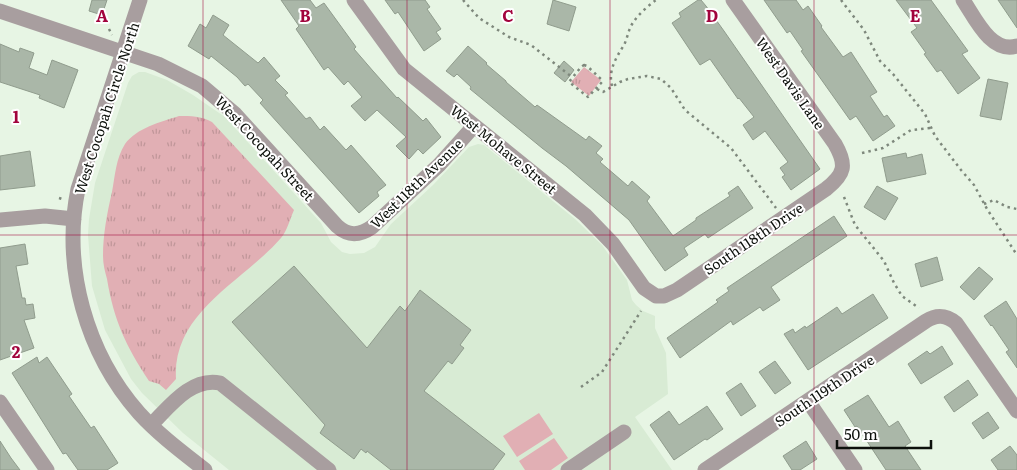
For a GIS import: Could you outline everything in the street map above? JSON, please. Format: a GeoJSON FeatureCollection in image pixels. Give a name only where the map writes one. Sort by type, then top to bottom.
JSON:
{"type":"FeatureCollection","features":[{"type":"Feature","properties":{"kind":"street","name":"West Cocopah Circle North"},"geometry":{"type":"LineString","coordinates":[[140,0],[82,175],[76,202],[74,250],[77,285],[92,336],[116,384],[151,425],[205,470]]}},
{"type":"Feature","properties":{"kind":"street","name":"West Mohave Street"},"geometry":{"type":"LineString","coordinates":[[354,0],[404,69],[585,215],[613,244],[644,288],[656,296]]}},
{"type":"Feature","properties":{"kind":"street","name":"West Davis Lane"},"geometry":{"type":"LineString","coordinates":[[733,0],[835,144],[842,160],[843,169]]}},
{"type":"Feature","properties":{"kind":"street"},"geometry":{"type":"LineString","coordinates":[[963,0],[990,39],[997,44],[1011,47]]}},
{"type":"Feature","properties":{"kind":"street","name":"West Cocopah Street"},"geometry":{"type":"LineString","coordinates":[[0,11],[174,70],[202,86],[240,119],[337,226],[353,234]]}},
{"type":"Feature","properties":{"kind":"street","name":"West 118th Avenue"},"geometry":{"type":"LineString","coordinates":[[353,234],[360,234],[372,227],[439,165],[474,126]]}},
{"type":"Feature","properties":{"kind":"street","name":"South 118th Drive"},"geometry":{"type":"LineString","coordinates":[[656,296],[664,296],[677,290],[826,189],[839,177],[843,169]]}},
{"type":"Feature","properties":{"kind":"street"},"geometry":{"type":"LineString","coordinates":[[0,220],[45,216],[74,220]]}},
{"type":"Feature","properties":{"kind":"street","name":"South 119th Drive"},"geometry":{"type":"LineString","coordinates":[[705,470],[926,321],[937,316],[945,316],[956,323],[1017,411]]}},
{"type":"Feature","properties":{"kind":"street"},"geometry":{"type":"LineString","coordinates":[[151,425],[176,400],[191,389],[204,382],[220,383],[330,470]]}},
{"type":"Feature","properties":{"kind":"street"},"geometry":{"type":"LineString","coordinates":[[808,401],[855,470]]}},
{"type":"Feature","properties":{"kind":"street"},"geometry":{"type":"LineString","coordinates":[[0,402],[46,470]]}},
{"type":"Feature","properties":{"kind":"street"},"geometry":{"type":"LineString","coordinates":[[568,470],[624,432]]}},
{"type":"Feature","properties":{"kind":"path"},"geometry":{"type":"LineString","coordinates":[[463,0],[479,18],[509,37],[532,45],[572,77]]}},
{"type":"Feature","properties":{"kind":"path"},"geometry":{"type":"LineString","coordinates":[[612,86],[613,64],[630,28],[640,14],[656,0]]}},
{"type":"Feature","properties":{"kind":"path"},"geometry":{"type":"LineString","coordinates":[[841,0],[864,30],[880,61],[925,114],[931,128],[974,185],[1017,255]]}},
{"type":"Feature","properties":{"kind":"path"},"geometry":{"type":"LineString","coordinates":[[587,66],[602,80],[596,89],[591,96],[587,97],[570,85],[569,81],[581,67],[587,66]]}},
{"type":"Feature","properties":{"kind":"path"},"geometry":{"type":"LineString","coordinates":[[596,89],[603,92],[624,80],[647,76],[656,77],[664,82],[685,110],[731,148],[777,209]]}},
{"type":"Feature","properties":{"kind":"path"},"geometry":{"type":"LineString","coordinates":[[862,153],[883,148],[912,130],[931,128]]}},
{"type":"Feature","properties":{"kind":"path"},"geometry":{"type":"LineString","coordinates":[[844,197],[855,225],[866,240],[882,256],[900,292],[919,308]]}},
{"type":"Feature","properties":{"kind":"path"},"geometry":{"type":"LineString","coordinates":[[984,204],[994,200],[1007,207],[1017,209]]}},
{"type":"Feature","properties":{"kind":"path"},"geometry":{"type":"LineString","coordinates":[[581,387],[602,372],[641,311]]}},
{"type":"Feature","properties":{"kind":"shaded area"},"geometry":{"type":"Polygon","coordinates":[[[139,72],[145,72],[167,80],[225,117],[321,223],[331,242],[342,252],[350,254],[364,253],[375,247],[391,224],[433,185],[469,147],[478,144],[484,145],[575,219],[602,245],[627,280],[632,300],[643,311],[655,316],[655,328],[666,353],[668,394],[635,417],[672,470],[229,470],[183,433],[142,393],[131,379],[105,330],[92,286],[88,235],[95,183],[128,83],[132,76],[139,72]]]}},
{"type":"Feature","properties":{"kind":"green space"},"geometry":{"type":"Polygon","coordinates":[[[584,67],[601,80],[589,96],[571,82],[584,67]]]}},
{"type":"Feature","properties":{"kind":"green space"},"geometry":{"type":"Polygon","coordinates":[[[179,116],[200,117],[212,122],[294,210],[281,238],[197,317],[185,335],[178,356],[176,379],[166,390],[159,384],[149,381],[122,333],[113,308],[103,259],[103,248],[116,167],[125,144],[142,130],[179,116]]]}},
{"type":"Feature","properties":{"kind":"green space"},"geometry":{"type":"Polygon","coordinates":[[[539,413],[553,434],[517,457],[503,436],[539,413]]]}},
{"type":"Feature","properties":{"kind":"green space"},"geometry":{"type":"Polygon","coordinates":[[[554,438],[568,458],[551,470],[525,470],[519,461],[554,438]]]}},
{"type":"Feature","properties":{"kind":"building"},"geometry":{"type":"Polygon","coordinates":[[[92,0],[107,0],[102,15],[89,11],[92,0]]]}},
{"type":"Feature","properties":{"kind":"building"},"geometry":{"type":"Polygon","coordinates":[[[281,0],[310,0],[316,8],[324,3],[356,47],[354,49],[373,71],[397,98],[423,121],[426,118],[441,137],[423,154],[418,149],[409,159],[396,146],[406,137],[377,110],[365,121],[351,106],[362,97],[348,81],[344,85],[328,67],[324,70],[296,29],[299,26],[281,0]]]}},
{"type":"Feature","properties":{"kind":"building"},"geometry":{"type":"Polygon","coordinates":[[[385,0],[425,0],[430,7],[427,9],[441,29],[436,32],[441,39],[424,51],[398,12],[395,14],[385,0]]]}},
{"type":"Feature","properties":{"kind":"building"},"geometry":{"type":"Polygon","coordinates":[[[553,0],[576,7],[569,31],[547,24],[553,0]]]}},
{"type":"Feature","properties":{"kind":"building"},"geometry":{"type":"Polygon","coordinates":[[[698,0],[701,0],[706,6],[820,169],[791,190],[782,177],[785,175],[780,168],[788,162],[765,131],[753,140],[743,125],[754,117],[738,99],[710,59],[700,65],[672,23],[681,17],[679,13],[698,0]]]}},
{"type":"Feature","properties":{"kind":"building"},"geometry":{"type":"Polygon","coordinates":[[[764,0],[796,0],[803,10],[808,6],[843,57],[851,52],[877,92],[870,96],[884,117],[887,115],[895,126],[873,141],[856,116],[850,120],[801,51],[803,50],[790,31],[787,33],[764,0]]]}},
{"type":"Feature","properties":{"kind":"building"},"geometry":{"type":"Polygon","coordinates":[[[896,0],[931,0],[968,51],[962,54],[980,78],[958,94],[941,70],[937,72],[924,54],[926,53],[911,32],[917,28],[896,0]]]}},
{"type":"Feature","properties":{"kind":"building"},"geometry":{"type":"Polygon","coordinates":[[[998,0],[1017,0],[1017,28],[998,0]]]}},
{"type":"Feature","properties":{"kind":"building"},"geometry":{"type":"Polygon","coordinates":[[[213,15],[229,25],[223,35],[258,63],[264,57],[280,76],[275,80],[288,93],[285,95],[306,119],[310,117],[320,130],[324,126],[346,150],[351,145],[386,185],[377,192],[379,196],[359,213],[260,103],[263,100],[248,84],[245,86],[211,56],[209,59],[188,46],[200,24],[206,28],[213,15]]]}},
{"type":"Feature","properties":{"kind":"building"},"geometry":{"type":"Polygon","coordinates":[[[0,44],[19,52],[20,48],[34,53],[29,68],[47,75],[52,60],[78,70],[64,108],[39,98],[40,95],[0,82],[0,44]]]}},
{"type":"Feature","properties":{"kind":"building"},"geometry":{"type":"Polygon","coordinates":[[[468,46],[535,107],[537,105],[586,140],[589,136],[602,146],[596,153],[603,159],[600,162],[628,186],[632,181],[650,197],[647,201],[673,236],[696,220],[696,218],[730,196],[728,193],[738,186],[753,208],[708,238],[705,234],[684,248],[688,255],[665,271],[629,220],[566,166],[470,89],[471,87],[457,74],[454,77],[446,71],[468,46]]]}},
{"type":"Feature","properties":{"kind":"building"},"geometry":{"type":"Polygon","coordinates":[[[564,61],[574,70],[565,82],[554,73],[564,61]]]}},
{"type":"Feature","properties":{"kind":"building"},"geometry":{"type":"Polygon","coordinates":[[[988,79],[1008,83],[1001,120],[980,116],[988,79]]]}},
{"type":"Feature","properties":{"kind":"building"},"geometry":{"type":"Polygon","coordinates":[[[30,151],[35,186],[0,190],[0,156],[30,151]]]}},
{"type":"Feature","properties":{"kind":"building"},"geometry":{"type":"Polygon","coordinates":[[[906,153],[907,158],[922,154],[926,174],[887,182],[882,158],[906,153]]]}},
{"type":"Feature","properties":{"kind":"building"},"geometry":{"type":"Polygon","coordinates":[[[877,186],[898,198],[885,220],[864,207],[877,186]]]}},
{"type":"Feature","properties":{"kind":"building"},"geometry":{"type":"Polygon","coordinates":[[[834,216],[847,236],[771,287],[780,300],[763,311],[760,307],[733,325],[731,321],[680,358],[667,338],[718,302],[716,300],[729,291],[727,288],[834,216]]]}},
{"type":"Feature","properties":{"kind":"building"},"geometry":{"type":"Polygon","coordinates":[[[25,244],[28,264],[16,266],[22,298],[25,298],[26,305],[33,304],[35,318],[24,320],[34,348],[0,360],[0,248],[25,244]]]}},
{"type":"Feature","properties":{"kind":"building"},"geometry":{"type":"Polygon","coordinates":[[[937,257],[943,280],[921,287],[915,264],[937,257]]]}},
{"type":"Feature","properties":{"kind":"building"},"geometry":{"type":"Polygon","coordinates":[[[294,266],[367,348],[400,306],[405,311],[420,290],[471,330],[460,345],[464,348],[452,364],[448,361],[424,391],[505,454],[493,470],[391,470],[367,451],[366,453],[361,449],[354,459],[320,433],[325,425],[232,322],[294,266]]]}},
{"type":"Feature","properties":{"kind":"building"},"geometry":{"type":"Polygon","coordinates":[[[979,267],[993,279],[974,300],[960,287],[979,267]]]}},
{"type":"Feature","properties":{"kind":"building"},"geometry":{"type":"Polygon","coordinates":[[[873,294],[888,318],[808,370],[784,334],[793,329],[795,333],[805,326],[806,328],[837,307],[842,314],[873,294]]]}},
{"type":"Feature","properties":{"kind":"building"},"geometry":{"type":"Polygon","coordinates":[[[1006,301],[1017,319],[1017,368],[1006,352],[1009,350],[984,316],[1006,301]]]}},
{"type":"Feature","properties":{"kind":"building"},"geometry":{"type":"Polygon","coordinates":[[[942,346],[953,364],[921,384],[908,364],[927,351],[930,354],[942,346]]]}},
{"type":"Feature","properties":{"kind":"building"},"geometry":{"type":"Polygon","coordinates":[[[37,357],[39,363],[47,357],[72,394],[69,396],[91,428],[94,426],[118,463],[107,470],[78,470],[66,453],[63,454],[12,373],[37,357]]]}},
{"type":"Feature","properties":{"kind":"building"},"geometry":{"type":"Polygon","coordinates":[[[775,361],[791,383],[775,394],[759,372],[775,361]]]}},
{"type":"Feature","properties":{"kind":"building"},"geometry":{"type":"Polygon","coordinates":[[[968,380],[978,395],[954,412],[944,397],[968,380]]]}},
{"type":"Feature","properties":{"kind":"building"},"geometry":{"type":"Polygon","coordinates":[[[741,383],[756,406],[741,416],[726,393],[741,383]]]}},
{"type":"Feature","properties":{"kind":"building"},"geometry":{"type":"Polygon","coordinates":[[[868,395],[889,427],[898,421],[911,442],[905,446],[921,470],[886,470],[857,426],[855,427],[844,410],[868,395]]]}},
{"type":"Feature","properties":{"kind":"building"},"geometry":{"type":"Polygon","coordinates":[[[707,406],[723,429],[674,460],[650,425],[669,411],[679,425],[707,406]]]}},
{"type":"Feature","properties":{"kind":"building"},"geometry":{"type":"Polygon","coordinates":[[[988,412],[999,428],[983,439],[972,423],[988,412]]]}},
{"type":"Feature","properties":{"kind":"building"},"geometry":{"type":"Polygon","coordinates":[[[0,441],[11,458],[20,470],[0,470],[0,441]]]}},
{"type":"Feature","properties":{"kind":"building"},"geometry":{"type":"Polygon","coordinates":[[[806,441],[817,459],[800,470],[792,470],[783,456],[806,441]]]}},
{"type":"Feature","properties":{"kind":"building"},"geometry":{"type":"Polygon","coordinates":[[[1010,446],[1017,455],[1017,470],[998,470],[991,460],[1010,446]]]}}]}
